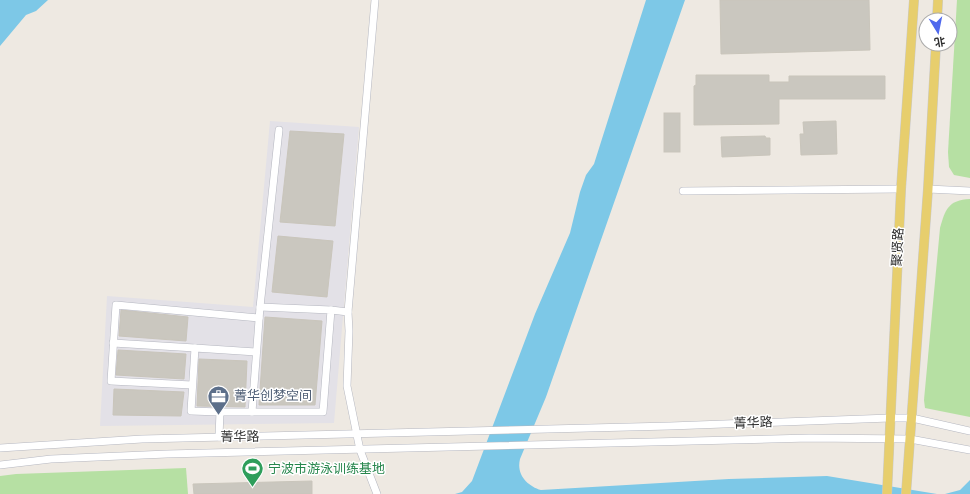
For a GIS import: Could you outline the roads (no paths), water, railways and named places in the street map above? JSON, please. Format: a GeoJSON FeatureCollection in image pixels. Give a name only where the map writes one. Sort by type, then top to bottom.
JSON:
{"type":"FeatureCollection","features":[{"type":"Feature","properties":{"kind":"main road","name":"聚贤路"},"geometry":{"type":"LineString","coordinates":[[887,492],[901,189],[914,0]]}},
{"type":"Feature","properties":{"kind":"main road"},"geometry":{"type":"LineString","coordinates":[[937,12],[938,0]]}},
{"type":"Feature","properties":{"kind":"main road","name":"聚贤路"},"geometry":{"type":"LineString","coordinates":[[906,491],[928,189],[936,52]]}},
{"type":"Feature","properties":{"kind":"street"},"geometry":{"type":"LineString","coordinates":[[375,0],[348,312],[349,331],[347,386],[360,450],[378,494]]}},
{"type":"Feature","properties":{"kind":"street"},"geometry":{"type":"LineString","coordinates":[[252,412],[260,307],[280,130]]}},
{"type":"Feature","properties":{"kind":"street"},"geometry":{"type":"LineString","coordinates":[[683,191],[901,189]]}},
{"type":"Feature","properties":{"kind":"street"},"geometry":{"type":"LineString","coordinates":[[928,189],[970,191]]}},
{"type":"Feature","properties":{"kind":"street"},"geometry":{"type":"LineString","coordinates":[[192,385],[111,381],[116,305],[259,318]]}},
{"type":"Feature","properties":{"kind":"street"},"geometry":{"type":"LineString","coordinates":[[260,307],[348,312]]}},
{"type":"Feature","properties":{"kind":"street"},"geometry":{"type":"LineString","coordinates":[[195,348],[191,411],[323,412],[331,310]]}},
{"type":"Feature","properties":{"kind":"street"},"geometry":{"type":"LineString","coordinates":[[113,343],[256,352]]}},
{"type":"Feature","properties":{"kind":"street"},"geometry":{"type":"LineString","coordinates":[[219,437],[220,412]]}},
{"type":"Feature","properties":{"kind":"street","name":"菁华路"},"geometry":{"type":"LineString","coordinates":[[0,448],[74,442],[219,437],[357,435],[890,418],[912,418],[970,431]]}},
{"type":"Feature","properties":{"kind":"street","name":"菁华路"},"geometry":{"type":"LineString","coordinates":[[0,465],[51,459],[167,454],[810,438],[910,439],[970,450]]}},
{"type":"Feature","properties":{"kind":"water"},"geometry":{"type":"Polygon","coordinates":[[[0,0],[48,0],[36,11],[26,15],[0,46],[0,0]]]}},
{"type":"Feature","properties":{"kind":"water"},"geometry":{"type":"Polygon","coordinates":[[[646,0],[685,0],[546,397],[520,459],[519,465],[521,475],[532,486],[541,490],[729,479],[827,476],[937,494],[455,494],[462,492],[472,481],[535,314],[570,233],[580,192],[586,175],[594,164],[646,0]]]}},
{"type":"Feature","properties":{"kind":"water"},"geometry":{"type":"Polygon","coordinates":[[[970,480],[970,494],[945,494],[960,490],[970,480]]]}},
{"type":"Feature","properties":{"kind":"place","name":"菁华创梦空间"},"geometry":{"type":"Point","coordinates":[218,416]}},
{"type":"Feature","properties":{"kind":"place","name":"宁波市游泳训练基地"},"geometry":{"type":"Point","coordinates":[253,488]}}]}
